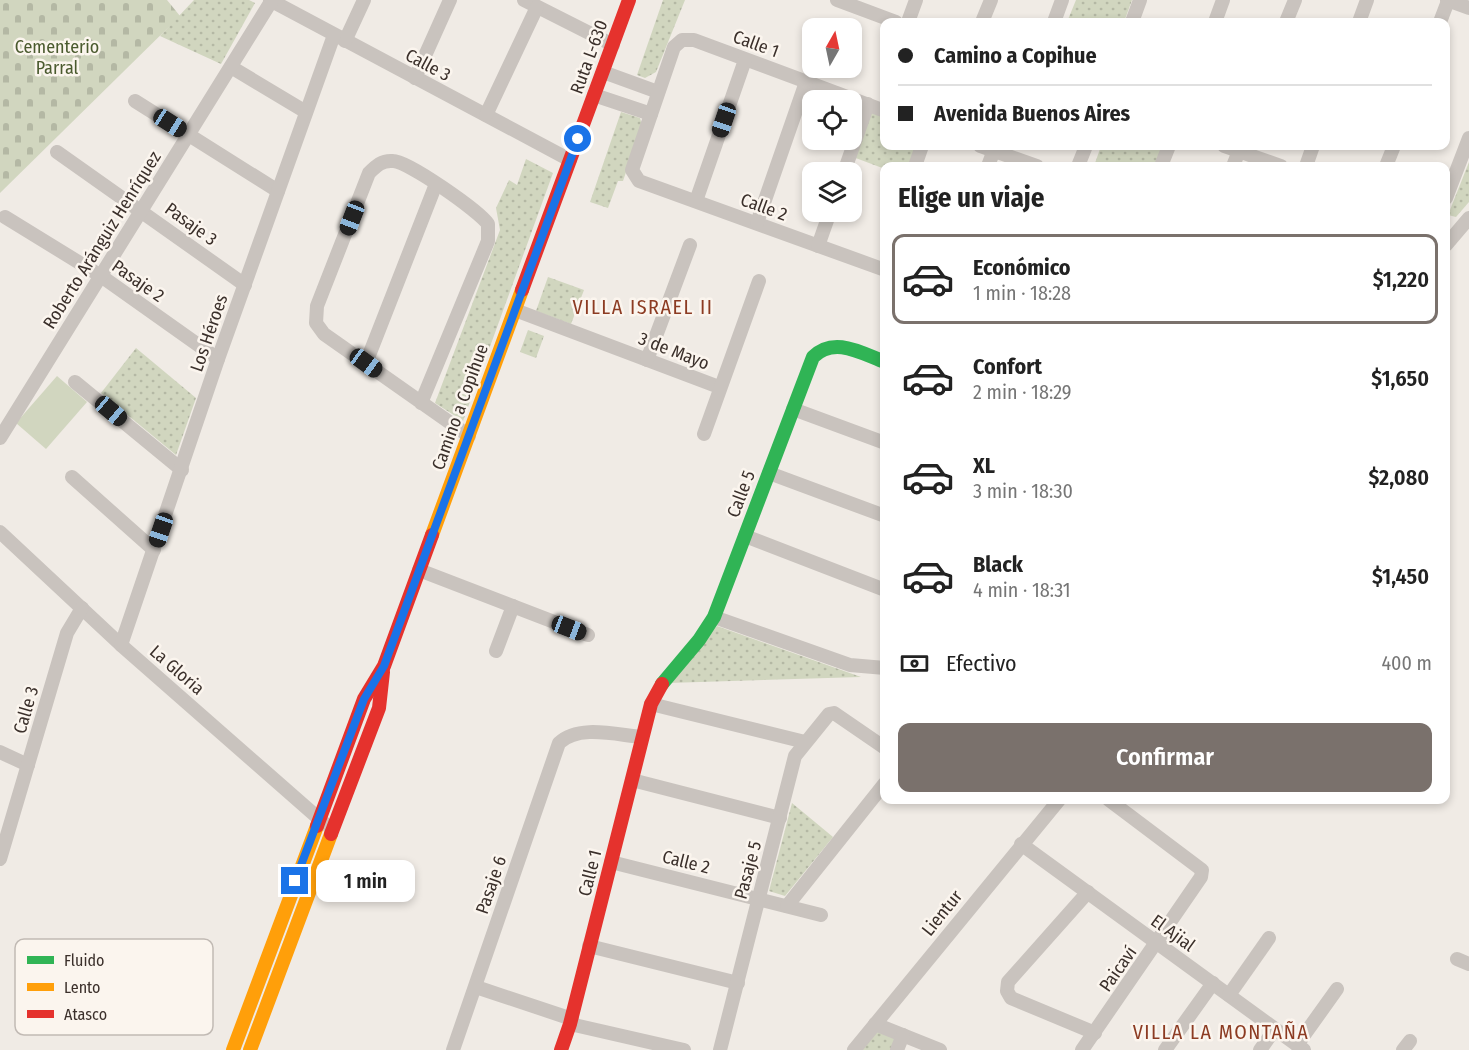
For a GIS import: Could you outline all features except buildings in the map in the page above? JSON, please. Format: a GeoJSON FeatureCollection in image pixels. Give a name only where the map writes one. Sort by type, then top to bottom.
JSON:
{"type":"FeatureCollection","features":[{"type":"Feature","properties":{"kind":"street","name":"Calle 3"},"geometry":{"type":"LineString","coordinates":[[271,0],[570,160]]}},
{"type":"Feature","properties":{"kind":"street","name":"Roberto Aránguiz Henríquez"},"geometry":{"type":"LineString","coordinates":[[0,438],[271,0]]}},
{"type":"Feature","properties":{"kind":"street","name":"Los Héroes"},"geometry":{"type":"LineString","coordinates":[[121,645],[218,359],[306,112],[339,38],[364,0]]}},
{"type":"Feature","properties":{"kind":"street"},"geometry":{"type":"LineString","coordinates":[[415,78],[450,0]]}},
{"type":"Feature","properties":{"kind":"street","name":"Ruta L-630"},"geometry":{"type":"LineString","coordinates":[[570,160],[629,0]]}},
{"type":"Feature","properties":{"kind":"street"},"geometry":{"type":"LineString","coordinates":[[909,18],[916,0]]}},
{"type":"Feature","properties":{"kind":"street"},"geometry":{"type":"LineString","coordinates":[[984,18],[991,0]]}},
{"type":"Feature","properties":{"kind":"street"},"geometry":{"type":"LineString","coordinates":[[1055,18],[1062,0]]}},
{"type":"Feature","properties":{"kind":"street"},"geometry":{"type":"LineString","coordinates":[[1133,18],[1140,0]]}},
{"type":"Feature","properties":{"kind":"street"},"geometry":{"type":"LineString","coordinates":[[1216,18],[1223,0]]}},
{"type":"Feature","properties":{"kind":"street"},"geometry":{"type":"LineString","coordinates":[[1287,18],[1294,0]]}},
{"type":"Feature","properties":{"kind":"street"},"geometry":{"type":"LineString","coordinates":[[1360,18],[1367,0]]}},
{"type":"Feature","properties":{"kind":"street"},"geometry":{"type":"LineString","coordinates":[[1441,18],[1447,0],[1469,8]]}},
{"type":"Feature","properties":{"kind":"street"},"geometry":{"type":"LineString","coordinates":[[842,1],[886,18]]}},
{"type":"Feature","properties":{"kind":"street"},"geometry":{"type":"LineString","coordinates":[[486,115],[530,3],[613,45]]}},
{"type":"Feature","properties":{"kind":"street","name":"Calle 1"},"geometry":{"type":"LineString","coordinates":[[658,92],[674,47],[682,40],[694,40],[880,109]]}},
{"type":"Feature","properties":{"kind":"street"},"geometry":{"type":"LineString","coordinates":[[696,201],[745,60]]}},
{"type":"Feature","properties":{"kind":"street"},"geometry":{"type":"LineString","coordinates":[[231,67],[306,112]]}},
{"type":"Feature","properties":{"kind":"street"},"geometry":{"type":"LineString","coordinates":[[594,95],[651,114],[658,92],[603,72]]}},
{"type":"Feature","properties":{"kind":"street"},"geometry":{"type":"LineString","coordinates":[[757,223],[806,82]]}},
{"type":"Feature","properties":{"kind":"street"},"geometry":{"type":"LineString","coordinates":[[135,101],[278,190]]}},
{"type":"Feature","properties":{"kind":"street"},"geometry":{"type":"LineString","coordinates":[[848,162],[868,104]]}},
{"type":"Feature","properties":{"kind":"street","name":"Calle 2"},"geometry":{"type":"LineString","coordinates":[[651,114],[633,164],[633,174],[639,181],[880,269]]}},
{"type":"Feature","properties":{"kind":"street"},"geometry":{"type":"LineString","coordinates":[[1450,188],[1469,138]]}},
{"type":"Feature","properties":{"kind":"street"},"geometry":{"type":"LineString","coordinates":[[993,150],[1026,162]]}},
{"type":"Feature","properties":{"kind":"street"},"geometry":{"type":"LineString","coordinates":[[1245,150],[1272,162]]}},
{"type":"Feature","properties":{"kind":"street","name":"Pasaje 3"},"geometry":{"type":"LineString","coordinates":[[57,152],[245,285]]}},
{"type":"Feature","properties":{"kind":"street","name":"Camino a Copihue"},"geometry":{"type":"LineString","coordinates":[[384,666],[570,160]]}},
{"type":"Feature","properties":{"kind":"street"},"geometry":{"type":"LineString","coordinates":[[421,403],[488,241],[489,224],[436,184],[404,164],[385,161],[377,164],[369,173],[317,306],[316,323],[324,334],[421,403],[469,436]]}},
{"type":"Feature","properties":{"kind":"street"},"geometry":{"type":"LineString","coordinates":[[366,363],[436,184]]}},
{"type":"Feature","properties":{"kind":"street","name":"Pasaje 2"},"geometry":{"type":"LineString","coordinates":[[5,217],[101,276],[218,359]]}},
{"type":"Feature","properties":{"kind":"street"},"geometry":{"type":"LineString","coordinates":[[1451,232],[1469,218]]}},
{"type":"Feature","properties":{"kind":"street"},"geometry":{"type":"LineString","coordinates":[[818,246],[826,222]]}},
{"type":"Feature","properties":{"kind":"street"},"geometry":{"type":"LineString","coordinates":[[647,360],[690,245]]}},
{"type":"Feature","properties":{"kind":"street"},"geometry":{"type":"LineString","coordinates":[[704,434],[759,280]]}},
{"type":"Feature","properties":{"kind":"street","name":"3 de Mayo"},"geometry":{"type":"LineString","coordinates":[[515,310],[719,387]]}},
{"type":"Feature","properties":{"kind":"street","name":"Calle 5"},"geometry":{"type":"LineString","coordinates":[[651,704],[665,677],[695,647],[714,617],[813,357],[826,346],[837,345],[880,360]]}},
{"type":"Feature","properties":{"kind":"street"},"geometry":{"type":"LineString","coordinates":[[75,382],[182,470]]}},
{"type":"Feature","properties":{"kind":"street"},"geometry":{"type":"LineString","coordinates":[[793,409],[880,441]]}},
{"type":"Feature","properties":{"kind":"street"},"geometry":{"type":"LineString","coordinates":[[769,473],[880,514]]}},
{"type":"Feature","properties":{"kind":"street"},"geometry":{"type":"LineString","coordinates":[[72,477],[154,550]]}},
{"type":"Feature","properties":{"kind":"street","name":"La Gloria"},"geometry":{"type":"LineString","coordinates":[[0,532],[121,645],[333,831]]}},
{"type":"Feature","properties":{"kind":"street"},"geometry":{"type":"LineString","coordinates":[[745,536],[880,588]]}},
{"type":"Feature","properties":{"kind":"street"},"geometry":{"type":"LineString","coordinates":[[419,570],[588,635]]}},
{"type":"Feature","properties":{"kind":"street"},"geometry":{"type":"LineString","coordinates":[[496,651],[513,606]]}},
{"type":"Feature","properties":{"kind":"street","name":"Calle 3"},"geometry":{"type":"LineString","coordinates":[[0,859],[68,633],[82,608]]}},
{"type":"Feature","properties":{"kind":"street"},"geometry":{"type":"LineString","coordinates":[[714,617],[850,665],[880,668]]}},
{"type":"Feature","properties":{"kind":"street"},"geometry":{"type":"LineString","coordinates":[[233,1050],[364,699],[384,666]]}},
{"type":"Feature","properties":{"kind":"street"},"geometry":{"type":"LineString","coordinates":[[250,1050],[379,708],[384,666]]}},
{"type":"Feature","properties":{"kind":"street"},"geometry":{"type":"LineString","coordinates":[[651,704],[805,742]]}},
{"type":"Feature","properties":{"kind":"street","name":"Calle 1"},"geometry":{"type":"LineString","coordinates":[[561,1050],[571,1022],[651,704]]}},
{"type":"Feature","properties":{"kind":"street","name":"Pasaje 5"},"geometry":{"type":"LineString","coordinates":[[720,1050],[795,756],[829,714],[834,713],[880,745]]}},
{"type":"Feature","properties":{"kind":"street","name":"Pasaje 6"},"geometry":{"type":"LineString","coordinates":[[453,1050],[559,742],[568,735],[582,732],[642,737]]}},
{"type":"Feature","properties":{"kind":"street"},"geometry":{"type":"LineString","coordinates":[[0,752],[28,765]]}},
{"type":"Feature","properties":{"kind":"street"},"geometry":{"type":"LineString","coordinates":[[632,780],[780,818]]}},
{"type":"Feature","properties":{"kind":"street"},"geometry":{"type":"LineString","coordinates":[[787,906],[880,789]]}},
{"type":"Feature","properties":{"kind":"street","name":"Lientur"},"geometry":{"type":"LineString","coordinates":[[854,1050],[1056,804]]}},
{"type":"Feature","properties":{"kind":"street","name":"Paicaví"},"geometry":{"type":"LineString","coordinates":[[1082,1050],[1158,944],[1201,877],[1202,870],[1114,804]]}},
{"type":"Feature","properties":{"kind":"street","name":"El Ajial"},"geometry":{"type":"LineString","coordinates":[[1021,844],[1300,1048]]}},
{"type":"Feature","properties":{"kind":"street","name":"Calle 2"},"geometry":{"type":"LineString","coordinates":[[611,862],[821,915]]}},
{"type":"Feature","properties":{"kind":"street"},"geometry":{"type":"LineString","coordinates":[[1088,892],[1008,982],[1007,991],[1011,998],[1095,1033]]}},
{"type":"Feature","properties":{"kind":"street"},"geometry":{"type":"LineString","coordinates":[[1229,995],[1269,938]]}},
{"type":"Feature","properties":{"kind":"street"},"geometry":{"type":"LineString","coordinates":[[590,946],[738,983]]}},
{"type":"Feature","properties":{"kind":"street"},"geometry":{"type":"LineString","coordinates":[[1165,1050],[1213,983]]}},
{"type":"Feature","properties":{"kind":"street"},"geometry":{"type":"LineString","coordinates":[[476,987],[571,1022],[646,1046],[684,1050]]}},
{"type":"Feature","properties":{"kind":"street"},"geometry":{"type":"LineString","coordinates":[[1300,1048],[1337,988]]}},
{"type":"Feature","properties":{"kind":"street"},"geometry":{"type":"LineString","coordinates":[[876,1024],[940,1050]]}},
{"type":"Feature","properties":{"kind":"street"},"geometry":{"type":"LineString","coordinates":[[1260,1050],[1275,1029]]}},
{"type":"Feature","properties":{"kind":"street"},"geometry":{"type":"LineString","coordinates":[[897,1050],[903,1035]]}},
{"type":"Feature","properties":{"kind":"green space","name":"Cementerio Parral"},"geometry":{"type":"Polygon","coordinates":[[[0,0],[167,0],[180,16],[0,193],[0,0]]]}},
{"type":"Feature","properties":{"kind":"green space"},"geometry":{"type":"Polygon","coordinates":[[[194,0],[249,0],[255,3],[221,64],[160,36],[194,0]]]}},
{"type":"Feature","properties":{"kind":"green space"},"geometry":{"type":"Polygon","coordinates":[[[663,0],[685,0],[656,72],[645,78],[637,75],[663,0]]]}},
{"type":"Feature","properties":{"kind":"green space"},"geometry":{"type":"Polygon","coordinates":[[[1076,0],[1132,0],[1125,18],[1069,18],[1076,0]]]}},
{"type":"Feature","properties":{"kind":"green space"},"geometry":{"type":"Polygon","coordinates":[[[870,110],[880,113],[880,150],[917,150],[912,162],[880,162],[880,167],[853,157],[856,150],[862,150],[862,132],[870,110]]]}},
{"type":"Feature","properties":{"kind":"green space"},"geometry":{"type":"Polygon","coordinates":[[[621,112],[640,118],[642,125],[623,181],[618,181],[608,208],[590,202],[621,112]]]}},
{"type":"Feature","properties":{"kind":"green space"},"geometry":{"type":"Polygon","coordinates":[[[1100,150],[1162,150],[1158,162],[1095,162],[1100,150]]]}},
{"type":"Feature","properties":{"kind":"green space"},"geometry":{"type":"Polygon","coordinates":[[[526,159],[553,173],[463,421],[435,403],[500,230],[496,208],[509,180],[517,185],[526,159]]]}},
{"type":"Feature","properties":{"kind":"green space"},"geometry":{"type":"Polygon","coordinates":[[[1469,162],[1469,202],[1456,217],[1450,216],[1450,210],[1469,162]]]}},
{"type":"Feature","properties":{"kind":"green space"},"geometry":{"type":"Polygon","coordinates":[[[548,277],[584,290],[571,324],[536,311],[548,277]]]}},
{"type":"Feature","properties":{"kind":"green space"},"geometry":{"type":"Polygon","coordinates":[[[528,330],[544,336],[536,358],[520,352],[528,330]]]}},
{"type":"Feature","properties":{"kind":"green space"},"geometry":{"type":"Polygon","coordinates":[[[136,348],[196,398],[176,455],[101,393],[136,348]]]}},
{"type":"Feature","properties":{"kind":"green space"},"geometry":{"type":"Polygon","coordinates":[[[57,376],[87,402],[46,449],[16,423],[57,376]]]}},
{"type":"Feature","properties":{"kind":"green space"},"geometry":{"type":"Polygon","coordinates":[[[717,626],[861,677],[668,683],[717,626]]]}},
{"type":"Feature","properties":{"kind":"green space"},"geometry":{"type":"Polygon","coordinates":[[[792,803],[833,837],[785,896],[769,891],[792,803]]]}},
{"type":"Feature","properties":{"kind":"green space"},"geometry":{"type":"Polygon","coordinates":[[[876,1028],[899,1037],[894,1050],[859,1050],[876,1028]]]}},
{"type":"Feature","properties":{"kind":"traffic: fast"},"geometry":{"type":"LineString","coordinates":[[662,684],[699,640],[714,617],[813,357],[821,351],[839,347],[880,360]]}},
{"type":"Feature","properties":{"kind":"traffic: slow"},"geometry":{"type":"LineString","coordinates":[[432,535],[522,290]]}},
{"type":"Feature","properties":{"kind":"traffic: slow"},"geometry":{"type":"LineString","coordinates":[[233,1050],[317,826]]}},
{"type":"Feature","properties":{"kind":"traffic: slow"},"geometry":{"type":"LineString","coordinates":[[250,1050],[331,834]]}},
{"type":"Feature","properties":{"kind":"traffic: jam"},"geometry":{"type":"LineString","coordinates":[[522,290],[629,0]]}},
{"type":"Feature","properties":{"kind":"traffic: jam"},"geometry":{"type":"LineString","coordinates":[[317,826],[364,699],[384,666],[432,535]]}},
{"type":"Feature","properties":{"kind":"traffic: jam"},"geometry":{"type":"LineString","coordinates":[[331,834],[379,708],[383,672]]}},
{"type":"Feature","properties":{"kind":"traffic: jam"},"geometry":{"type":"LineString","coordinates":[[561,1050],[570,1024],[651,704],[662,684]]}},
{"type":"Feature","properties":{"kind":"district","name":"VILLA ISRAEL II"},"geometry":{"type":"Point","coordinates":[643,307]}},
{"type":"Feature","properties":{"kind":"district","name":"VILLA LA MONTAÑA"},"geometry":{"type":"Point","coordinates":[1221,1032]}},
{"type":"Feature","properties":{"kind":"route"},"geometry":{"type":"LineString","coordinates":[[295,881],[364,699],[384,666],[578,139]]}}]}
